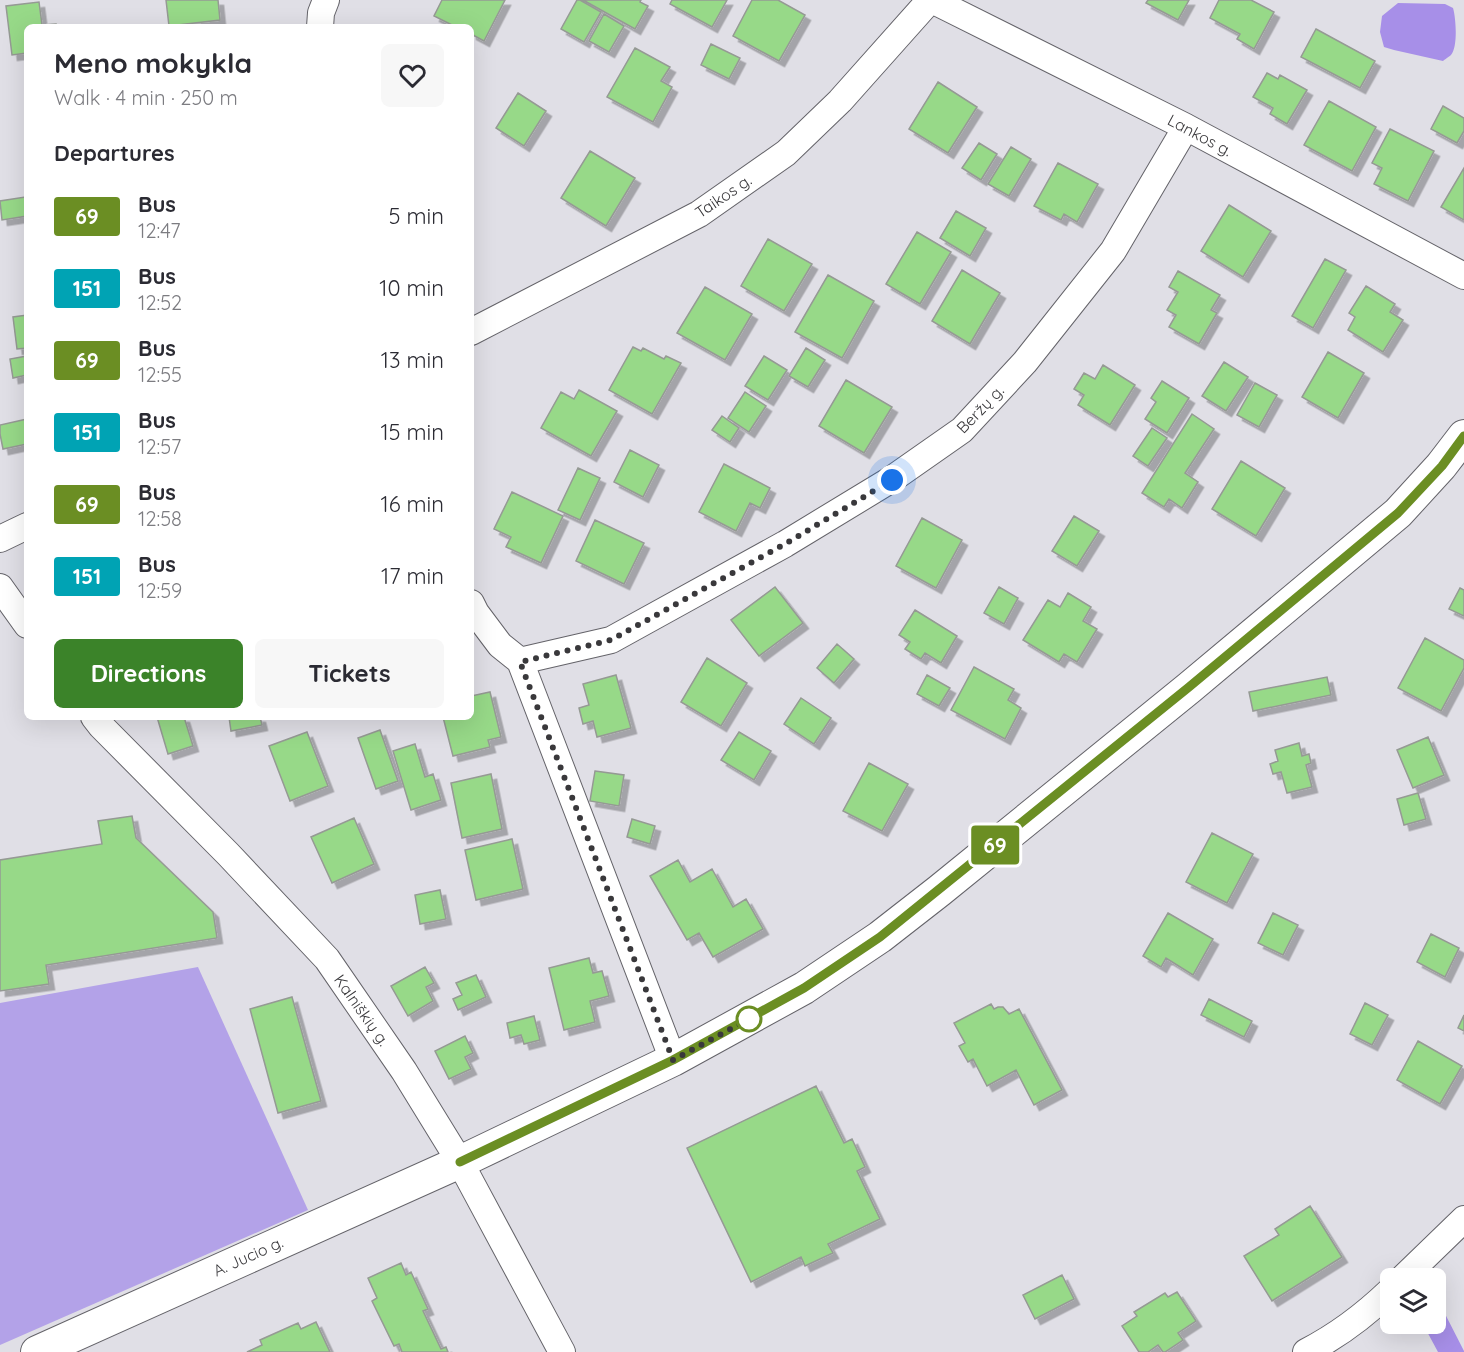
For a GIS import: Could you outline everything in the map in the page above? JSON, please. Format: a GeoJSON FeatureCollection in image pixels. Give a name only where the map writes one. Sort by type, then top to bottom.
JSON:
{"type":"FeatureCollection","features":[{"type":"Feature","properties":{"kind":"street"},"geometry":{"type":"LineString","coordinates":[[320,24],[321,13],[326,0]]}},
{"type":"Feature","properties":{"kind":"street","name":"Lankos g."},"geometry":{"type":"LineString","coordinates":[[931,0],[1186,127],[1464,276]]}},
{"type":"Feature","properties":{"kind":"street","name":"Taikos g."},"geometry":{"type":"LineString","coordinates":[[474,330],[699,214],[786,153],[840,101],[931,0]]}},
{"type":"Feature","properties":{"kind":"street","name":"Beržų g."},"geometry":{"type":"LineString","coordinates":[[520,662],[611,640],[785,544],[892,480],[962,430],[1025,362],[1113,251],[1186,127]]}},
{"type":"Feature","properties":{"kind":"street","name":"A. Jucio g."},"geometry":{"type":"LineString","coordinates":[[37,1352],[460,1162],[673,1060],[804,988],[880,937],[914,911],[1180,695],[1398,513],[1442,466],[1464,436]]}},
{"type":"Feature","properties":{"kind":"street"},"geometry":{"type":"LineString","coordinates":[[0,539],[24,527]]}},
{"type":"Feature","properties":{"kind":"street"},"geometry":{"type":"LineString","coordinates":[[0,587],[24,621]]}},
{"type":"Feature","properties":{"kind":"street"},"geometry":{"type":"LineString","coordinates":[[474,609],[500,645],[520,662],[673,1060]]}},
{"type":"Feature","properties":{"kind":"street","name":"Kalniškių g."},"geometry":{"type":"LineString","coordinates":[[96,720],[327,959],[404,1071],[460,1162],[562,1352]]}},
{"type":"Feature","properties":{"kind":"street"},"geometry":{"type":"LineString","coordinates":[[1414,1268],[1464,1220]]}},
{"type":"Feature","properties":{"kind":"street"},"geometry":{"type":"LineString","coordinates":[[1306,1352],[1326,1342],[1370,1311],[1380,1301]]}},
{"type":"Feature","properties":{"kind":"shaded area"},"geometry":{"type":"Polygon","coordinates":[[[1398,3],[1445,4],[1453,8],[1456,39],[1451,55],[1443,61],[1384,47],[1380,32],[1382,16],[1398,3]]]}},
{"type":"Feature","properties":{"kind":"shaded area"},"geometry":{"type":"Polygon","coordinates":[[[198,967],[308,1210],[0,1345],[0,1003],[198,967]]]}},
{"type":"Feature","properties":{"kind":"shaded area"},"geometry":{"type":"Polygon","coordinates":[[[1446,1316],[1464,1352],[1438,1352],[1428,1334],[1446,1334],[1446,1316]]]}},
{"type":"Feature","properties":{"kind":"building"},"geometry":{"type":"Polygon","coordinates":[[[166,0],[218,0],[220,20],[169,24],[166,0]]]}},
{"type":"Feature","properties":{"kind":"building"},"geometry":{"type":"Polygon","coordinates":[[[442,0],[505,0],[484,41],[474,36],[474,24],[450,24],[434,16],[442,0]]]}},
{"type":"Feature","properties":{"kind":"building"},"geometry":{"type":"Polygon","coordinates":[[[577,0],[601,12],[584,42],[561,29],[577,0]]]}},
{"type":"Feature","properties":{"kind":"building"},"geometry":{"type":"Polygon","coordinates":[[[583,0],[641,0],[640,2],[648,6],[635,29],[583,0]]]}},
{"type":"Feature","properties":{"kind":"building"},"geometry":{"type":"Polygon","coordinates":[[[672,0],[727,0],[712,27],[670,4],[672,0]]]}},
{"type":"Feature","properties":{"kind":"building"},"geometry":{"type":"Polygon","coordinates":[[[752,0],[778,0],[805,15],[779,61],[733,36],[752,0]]]}},
{"type":"Feature","properties":{"kind":"building"},"geometry":{"type":"Polygon","coordinates":[[[1148,0],[1189,0],[1178,20],[1146,3],[1148,0]]]}},
{"type":"Feature","properties":{"kind":"building"},"geometry":{"type":"Polygon","coordinates":[[[1219,0],[1251,0],[1274,12],[1254,49],[1237,39],[1240,34],[1210,18],[1219,0]]]}},
{"type":"Feature","properties":{"kind":"building"},"geometry":{"type":"Polygon","coordinates":[[[39,2],[42,24],[24,24],[24,53],[12,55],[6,6],[39,2]]]}},
{"type":"Feature","properties":{"kind":"building"},"geometry":{"type":"Polygon","coordinates":[[[604,14],[624,26],[609,52],[589,41],[604,14]]]}},
{"type":"Feature","properties":{"kind":"building"},"geometry":{"type":"Polygon","coordinates":[[[1316,29],[1375,61],[1360,88],[1301,57],[1316,29]]]}},
{"type":"Feature","properties":{"kind":"building"},"geometry":{"type":"Polygon","coordinates":[[[711,44],[740,58],[729,79],[701,65],[711,44]]]}},
{"type":"Feature","properties":{"kind":"building"},"geometry":{"type":"Polygon","coordinates":[[[635,48],[670,67],[661,81],[672,87],[653,122],[607,97],[635,48]]]}},
{"type":"Feature","properties":{"kind":"building"},"geometry":{"type":"Polygon","coordinates":[[[1267,73],[1278,79],[1280,75],[1307,90],[1287,124],[1270,114],[1273,108],[1253,97],[1267,73]]]}},
{"type":"Feature","properties":{"kind":"building"},"geometry":{"type":"Polygon","coordinates":[[[938,82],[977,107],[948,153],[909,129],[938,82]]]}},
{"type":"Feature","properties":{"kind":"building"},"geometry":{"type":"Polygon","coordinates":[[[518,93],[546,111],[524,146],[496,128],[518,93]]]}},
{"type":"Feature","properties":{"kind":"building"},"geometry":{"type":"Polygon","coordinates":[[[1329,101],[1376,127],[1352,171],[1304,145],[1329,101]]]}},
{"type":"Feature","properties":{"kind":"building"},"geometry":{"type":"Polygon","coordinates":[[[1443,106],[1464,118],[1464,131],[1457,143],[1431,129],[1443,106]]]}},
{"type":"Feature","properties":{"kind":"building"},"geometry":{"type":"Polygon","coordinates":[[[1390,129],[1434,151],[1408,201],[1374,184],[1382,168],[1372,163],[1390,129]]]}},
{"type":"Feature","properties":{"kind":"building"},"geometry":{"type":"Polygon","coordinates":[[[979,143],[997,154],[981,180],[962,168],[979,143]]]}},
{"type":"Feature","properties":{"kind":"building"},"geometry":{"type":"Polygon","coordinates":[[[1011,147],[1031,159],[1009,196],[988,184],[1011,147]]]}},
{"type":"Feature","properties":{"kind":"building"},"geometry":{"type":"Polygon","coordinates":[[[590,151],[635,178],[606,226],[561,198],[590,151]]]}},
{"type":"Feature","properties":{"kind":"building"},"geometry":{"type":"Polygon","coordinates":[[[1058,163],[1098,184],[1077,222],[1064,214],[1061,220],[1034,206],[1058,163]]]}},
{"type":"Feature","properties":{"kind":"building"},"geometry":{"type":"Polygon","coordinates":[[[1464,168],[1464,220],[1441,207],[1464,168]]]}},
{"type":"Feature","properties":{"kind":"building"},"geometry":{"type":"Polygon","coordinates":[[[24,197],[24,216],[2,220],[0,201],[24,197]]]}},
{"type":"Feature","properties":{"kind":"building"},"geometry":{"type":"Polygon","coordinates":[[[1229,205],[1271,231],[1243,277],[1201,251],[1229,205]]]}},
{"type":"Feature","properties":{"kind":"building"},"geometry":{"type":"Polygon","coordinates":[[[956,211],[986,228],[970,256],[940,238],[956,211]]]}},
{"type":"Feature","properties":{"kind":"building"},"geometry":{"type":"Polygon","coordinates":[[[917,232],[951,252],[920,304],[886,284],[917,232]]]}},
{"type":"Feature","properties":{"kind":"building"},"geometry":{"type":"Polygon","coordinates":[[[768,239],[812,264],[784,311],[741,286],[768,239]]]}},
{"type":"Feature","properties":{"kind":"building"},"geometry":{"type":"Polygon","coordinates":[[[1325,259],[1346,270],[1313,328],[1292,316],[1325,259]]]}},
{"type":"Feature","properties":{"kind":"building"},"geometry":{"type":"Polygon","coordinates":[[[962,270],[1000,293],[970,344],[932,321],[962,270]]]}},
{"type":"Feature","properties":{"kind":"building"},"geometry":{"type":"Polygon","coordinates":[[[1178,271],[1220,295],[1211,310],[1217,313],[1199,344],[1169,327],[1176,315],[1167,310],[1178,292],[1169,287],[1178,271]]]}},
{"type":"Feature","properties":{"kind":"building"},"geometry":{"type":"Polygon","coordinates":[[[828,275],[874,301],[842,358],[795,332],[828,275]]]}},
{"type":"Feature","properties":{"kind":"building"},"geometry":{"type":"Polygon","coordinates":[[[1366,286],[1395,304],[1390,312],[1403,320],[1383,352],[1348,330],[1355,317],[1349,313],[1366,286]]]}},
{"type":"Feature","properties":{"kind":"building"},"geometry":{"type":"Polygon","coordinates":[[[705,287],[752,314],[725,360],[677,333],[705,287]]]}},
{"type":"Feature","properties":{"kind":"building"},"geometry":{"type":"Polygon","coordinates":[[[24,315],[24,348],[17,349],[13,317],[24,315]]]}},
{"type":"Feature","properties":{"kind":"building"},"geometry":{"type":"Polygon","coordinates":[[[633,347],[641,351],[643,348],[664,359],[666,356],[681,363],[652,414],[609,390],[633,347]]]}},
{"type":"Feature","properties":{"kind":"building"},"geometry":{"type":"Polygon","coordinates":[[[806,348],[825,360],[808,387],[789,376],[806,348]]]}},
{"type":"Feature","properties":{"kind":"building"},"geometry":{"type":"Polygon","coordinates":[[[1328,352],[1364,373],[1338,418],[1302,397],[1328,352]]]}},
{"type":"Feature","properties":{"kind":"building"},"geometry":{"type":"Polygon","coordinates":[[[764,356],[787,370],[768,400],[745,386],[764,356]]]}},
{"type":"Feature","properties":{"kind":"building"},"geometry":{"type":"Polygon","coordinates":[[[24,357],[24,376],[13,378],[10,359],[24,357]]]}},
{"type":"Feature","properties":{"kind":"building"},"geometry":{"type":"Polygon","coordinates":[[[1224,362],[1248,377],[1226,411],[1202,396],[1224,362]]]}},
{"type":"Feature","properties":{"kind":"building"},"geometry":{"type":"Polygon","coordinates":[[[1103,365],[1135,385],[1110,425],[1078,405],[1084,395],[1074,389],[1084,373],[1095,379],[1103,365]]]}},
{"type":"Feature","properties":{"kind":"building"},"geometry":{"type":"Polygon","coordinates":[[[846,380],[892,407],[864,453],[819,426],[846,380]]]}},
{"type":"Feature","properties":{"kind":"building"},"geometry":{"type":"Polygon","coordinates":[[[1162,381],[1189,398],[1167,433],[1145,419],[1156,402],[1151,398],[1162,381]]]}},
{"type":"Feature","properties":{"kind":"building"},"geometry":{"type":"Polygon","coordinates":[[[1255,383],[1277,395],[1259,427],[1237,415],[1255,383]]]}},
{"type":"Feature","properties":{"kind":"building"},"geometry":{"type":"Polygon","coordinates":[[[579,390],[617,411],[591,456],[541,428],[561,392],[574,399],[579,390]]]}},
{"type":"Feature","properties":{"kind":"building"},"geometry":{"type":"Polygon","coordinates":[[[745,392],[766,406],[749,432],[728,418],[745,392]]]}},
{"type":"Feature","properties":{"kind":"building"},"geometry":{"type":"Polygon","coordinates":[[[1192,414],[1214,429],[1185,473],[1198,482],[1182,508],[1169,499],[1164,507],[1142,493],[1192,414]]]}},
{"type":"Feature","properties":{"kind":"building"},"geometry":{"type":"Polygon","coordinates":[[[722,416],[739,428],[730,442],[712,430],[722,416]]]}},
{"type":"Feature","properties":{"kind":"building"},"geometry":{"type":"Polygon","coordinates":[[[24,420],[24,445],[3,449],[0,425],[24,420]]]}},
{"type":"Feature","properties":{"kind":"building"},"geometry":{"type":"Polygon","coordinates":[[[1152,428],[1167,438],[1148,466],[1133,456],[1152,428]]]}},
{"type":"Feature","properties":{"kind":"building"},"geometry":{"type":"Polygon","coordinates":[[[630,450],[659,465],[643,497],[614,482],[630,450]]]}},
{"type":"Feature","properties":{"kind":"building"},"geometry":{"type":"Polygon","coordinates":[[[1241,461],[1285,488],[1256,536],[1212,509],[1241,461]]]}},
{"type":"Feature","properties":{"kind":"building"},"geometry":{"type":"Polygon","coordinates":[[[724,464],[770,488],[760,508],[750,503],[736,531],[699,512],[724,464]]]}},
{"type":"Feature","properties":{"kind":"building"},"geometry":{"type":"Polygon","coordinates":[[[578,468],[600,478],[580,520],[558,510],[578,468]]]}},
{"type":"Feature","properties":{"kind":"building"},"geometry":{"type":"Polygon","coordinates":[[[512,492],[563,516],[541,563],[506,547],[511,537],[494,529],[512,492]]]}},
{"type":"Feature","properties":{"kind":"building"},"geometry":{"type":"Polygon","coordinates":[[[1074,516],[1099,531],[1077,566],[1052,551],[1074,516]]]}},
{"type":"Feature","properties":{"kind":"building"},"geometry":{"type":"Polygon","coordinates":[[[922,518],[962,540],[936,588],[896,566],[922,518]]]}},
{"type":"Feature","properties":{"kind":"building"},"geometry":{"type":"Polygon","coordinates":[[[595,520],[644,543],[624,584],[576,561],[595,520]]]}},
{"type":"Feature","properties":{"kind":"building"},"geometry":{"type":"Polygon","coordinates":[[[775,587],[803,623],[759,656],[731,620],[775,587]]]}},
{"type":"Feature","properties":{"kind":"building"},"geometry":{"type":"Polygon","coordinates":[[[999,587],[1018,598],[1004,624],[984,613],[999,587]]]}},
{"type":"Feature","properties":{"kind":"building"},"geometry":{"type":"Polygon","coordinates":[[[1460,588],[1464,590],[1464,616],[1449,609],[1460,588]]]}},
{"type":"Feature","properties":{"kind":"building"},"geometry":{"type":"Polygon","coordinates":[[[1068,593],[1091,607],[1083,621],[1097,629],[1077,662],[1064,654],[1059,662],[1023,640],[1048,600],[1060,607],[1068,593]]]}},
{"type":"Feature","properties":{"kind":"building"},"geometry":{"type":"Polygon","coordinates":[[[915,610],[957,636],[941,663],[925,653],[921,659],[905,649],[910,642],[899,635],[915,610]]]}},
{"type":"Feature","properties":{"kind":"building"},"geometry":{"type":"Polygon","coordinates":[[[1425,638],[1464,660],[1464,668],[1441,711],[1398,688],[1425,638]]]}},
{"type":"Feature","properties":{"kind":"building"},"geometry":{"type":"Polygon","coordinates":[[[837,644],[854,659],[834,683],[817,668],[837,644]]]}},
{"type":"Feature","properties":{"kind":"building"},"geometry":{"type":"Polygon","coordinates":[[[707,658],[747,683],[721,726],[681,702],[707,658]]]}},
{"type":"Feature","properties":{"kind":"building"},"geometry":{"type":"Polygon","coordinates":[[[974,667],[1014,689],[1008,700],[1021,708],[1005,739],[951,710],[974,667]]]}},
{"type":"Feature","properties":{"kind":"building"},"geometry":{"type":"Polygon","coordinates":[[[616,675],[631,728],[597,737],[593,721],[583,724],[579,708],[589,705],[583,684],[616,675]]]}},
{"type":"Feature","properties":{"kind":"building"},"geometry":{"type":"Polygon","coordinates":[[[927,675],[950,688],[939,706],[917,694],[927,675]]]}},
{"type":"Feature","properties":{"kind":"building"},"geometry":{"type":"Polygon","coordinates":[[[1327,677],[1331,695],[1253,711],[1249,692],[1327,677]]]}},
{"type":"Feature","properties":{"kind":"building"},"geometry":{"type":"Polygon","coordinates":[[[490,692],[501,737],[488,740],[490,747],[453,756],[444,720],[474,720],[474,695],[490,692]]]}},
{"type":"Feature","properties":{"kind":"building"},"geometry":{"type":"Polygon","coordinates":[[[801,698],[831,718],[814,744],[784,724],[801,698]]]}},
{"type":"Feature","properties":{"kind":"building"},"geometry":{"type":"Polygon","coordinates":[[[158,720],[185,720],[193,746],[168,754],[158,720]]]}},
{"type":"Feature","properties":{"kind":"building"},"geometry":{"type":"Polygon","coordinates":[[[229,720],[261,720],[262,725],[231,731],[229,720]]]}},
{"type":"Feature","properties":{"kind":"building"},"geometry":{"type":"Polygon","coordinates":[[[380,730],[398,781],[376,789],[358,738],[380,730]]]}},
{"type":"Feature","properties":{"kind":"building"},"geometry":{"type":"Polygon","coordinates":[[[307,732],[328,786],[290,801],[269,746],[307,732]]]}},
{"type":"Feature","properties":{"kind":"building"},"geometry":{"type":"Polygon","coordinates":[[[739,732],[771,751],[754,780],[721,760],[739,732]]]}},
{"type":"Feature","properties":{"kind":"building"},"geometry":{"type":"Polygon","coordinates":[[[1428,737],[1444,775],[1413,788],[1397,750],[1428,737]]]}},
{"type":"Feature","properties":{"kind":"building"},"geometry":{"type":"Polygon","coordinates":[[[1299,743],[1302,756],[1309,754],[1311,763],[1306,765],[1312,787],[1287,793],[1281,772],[1273,774],[1270,764],[1278,761],[1275,750],[1299,743]]]}},
{"type":"Feature","properties":{"kind":"building"},"geometry":{"type":"Polygon","coordinates":[[[415,744],[425,777],[433,774],[441,800],[411,810],[393,751],[415,744]]]}},
{"type":"Feature","properties":{"kind":"building"},"geometry":{"type":"Polygon","coordinates":[[[869,763],[908,784],[882,831],[843,811],[869,763]]]}},
{"type":"Feature","properties":{"kind":"building"},"geometry":{"type":"Polygon","coordinates":[[[595,771],[624,775],[619,806],[590,801],[595,771]]]}},
{"type":"Feature","properties":{"kind":"building"},"geometry":{"type":"Polygon","coordinates":[[[491,774],[502,829],[462,838],[451,783],[491,774]]]}},
{"type":"Feature","properties":{"kind":"building"},"geometry":{"type":"Polygon","coordinates":[[[1418,793],[1426,819],[1404,825],[1397,799],[1418,793]]]}},
{"type":"Feature","properties":{"kind":"building"},"geometry":{"type":"Polygon","coordinates":[[[132,816],[136,838],[213,912],[217,938],[46,965],[49,984],[0,991],[0,860],[102,844],[98,821],[132,816]]]}},
{"type":"Feature","properties":{"kind":"building"},"geometry":{"type":"Polygon","coordinates":[[[354,818],[374,864],[332,883],[311,837],[354,818]]]}},
{"type":"Feature","properties":{"kind":"building"},"geometry":{"type":"Polygon","coordinates":[[[632,819],[655,826],[650,844],[627,837],[632,819]]]}},
{"type":"Feature","properties":{"kind":"building"},"geometry":{"type":"Polygon","coordinates":[[[1212,833],[1253,854],[1227,903],[1186,882],[1212,833]]]}},
{"type":"Feature","properties":{"kind":"building"},"geometry":{"type":"Polygon","coordinates":[[[512,839],[523,889],[476,900],[465,850],[512,839]]]}},
{"type":"Feature","properties":{"kind":"building"},"geometry":{"type":"Polygon","coordinates":[[[678,860],[690,882],[712,869],[733,907],[746,899],[763,929],[713,957],[699,933],[687,940],[650,876],[678,860]]]}},
{"type":"Feature","properties":{"kind":"building"},"geometry":{"type":"Polygon","coordinates":[[[440,890],[446,919],[420,924],[415,895],[440,890]]]}},
{"type":"Feature","properties":{"kind":"building"},"geometry":{"type":"Polygon","coordinates":[[[1168,913],[1213,939],[1193,975],[1166,958],[1161,967],[1143,956],[1168,913]]]}},
{"type":"Feature","properties":{"kind":"building"},"geometry":{"type":"Polygon","coordinates":[[[1273,913],[1298,925],[1283,955],[1258,943],[1273,913]]]}},
{"type":"Feature","properties":{"kind":"building"},"geometry":{"type":"Polygon","coordinates":[[[1431,934],[1459,948],[1445,977],[1417,962],[1431,934]]]}},
{"type":"Feature","properties":{"kind":"building"},"geometry":{"type":"Polygon","coordinates":[[[589,958],[593,973],[602,971],[609,996],[590,1001],[595,1022],[564,1030],[549,968],[589,958]]]}},
{"type":"Feature","properties":{"kind":"building"},"geometry":{"type":"Polygon","coordinates":[[[425,967],[434,983],[426,987],[433,1001],[408,1016],[391,986],[425,967]]]}},
{"type":"Feature","properties":{"kind":"building"},"geometry":{"type":"Polygon","coordinates":[[[476,975],[486,997],[458,1010],[453,999],[462,995],[456,983],[476,975]]]}},
{"type":"Feature","properties":{"kind":"building"},"geometry":{"type":"Polygon","coordinates":[[[292,997],[321,1101],[278,1113],[250,1009],[292,997]]]}},
{"type":"Feature","properties":{"kind":"building"},"geometry":{"type":"Polygon","coordinates":[[[1209,999],[1252,1021],[1244,1037],[1201,1015],[1209,999]]]}},
{"type":"Feature","properties":{"kind":"building"},"geometry":{"type":"Polygon","coordinates":[[[1365,1003],[1388,1015],[1372,1045],[1350,1034],[1365,1003]]]}},
{"type":"Feature","properties":{"kind":"building"},"geometry":{"type":"Polygon","coordinates":[[[991,1004],[994,1009],[1003,1007],[1009,1014],[1019,1009],[1062,1090],[1034,1105],[1016,1070],[987,1086],[973,1059],[968,1062],[959,1046],[965,1043],[954,1023],[991,1004]]]}},
{"type":"Feature","properties":{"kind":"building"},"geometry":{"type":"Polygon","coordinates":[[[1464,1015],[1464,1031],[1458,1028],[1464,1015]]]}},
{"type":"Feature","properties":{"kind":"building"},"geometry":{"type":"Polygon","coordinates":[[[534,1016],[540,1040],[524,1044],[521,1035],[510,1038],[507,1023],[534,1016]]]}},
{"type":"Feature","properties":{"kind":"building"},"geometry":{"type":"Polygon","coordinates":[[[465,1036],[473,1053],[465,1057],[471,1069],[449,1079],[435,1051],[465,1036]]]}},
{"type":"Feature","properties":{"kind":"building"},"geometry":{"type":"Polygon","coordinates":[[[1418,1041],[1462,1066],[1440,1104],[1397,1080],[1418,1041]]]}},
{"type":"Feature","properties":{"kind":"building"},"geometry":{"type":"Polygon","coordinates":[[[816,1086],[844,1143],[852,1139],[865,1167],[857,1171],[880,1219],[828,1244],[833,1253],[805,1266],[801,1257],[751,1282],[687,1148],[816,1086]]]}},
{"type":"Feature","properties":{"kind":"building"},"geometry":{"type":"Polygon","coordinates":[[[1310,1206],[1342,1257],[1272,1301],[1244,1256],[1279,1235],[1275,1229],[1310,1206]]]}},
{"type":"Feature","properties":{"kind":"building"},"geometry":{"type":"Polygon","coordinates":[[[401,1263],[406,1275],[411,1272],[428,1309],[423,1311],[441,1349],[446,1347],[448,1352],[402,1352],[399,1344],[394,1346],[372,1301],[377,1298],[368,1278],[401,1263]]]}},
{"type":"Feature","properties":{"kind":"building"},"geometry":{"type":"Polygon","coordinates":[[[1062,1275],[1074,1299],[1035,1319],[1023,1295],[1062,1275]]]}},
{"type":"Feature","properties":{"kind":"building"},"geometry":{"type":"Polygon","coordinates":[[[1177,1292],[1196,1321],[1178,1333],[1183,1340],[1165,1352],[1158,1345],[1148,1352],[1139,1352],[1122,1326],[1137,1316],[1134,1312],[1165,1293],[1168,1297],[1177,1292]]]}},
{"type":"Feature","properties":{"kind":"building"},"geometry":{"type":"Polygon","coordinates":[[[316,1322],[330,1352],[247,1352],[262,1345],[260,1340],[298,1323],[301,1329],[316,1322]]]}},
{"type":"Feature","properties":{"kind":"bus line","name":"69"},"geometry":{"type":"LineString","coordinates":[[460,1162],[673,1060],[804,988],[880,937],[1189,687],[1398,513],[1442,466],[1464,436]]}},
{"type":"Feature","properties":{"kind":"route"},"geometry":{"type":"LineString","coordinates":[[749,1019],[673,1060],[520,662],[611,640],[785,544],[892,480]]}}]}
